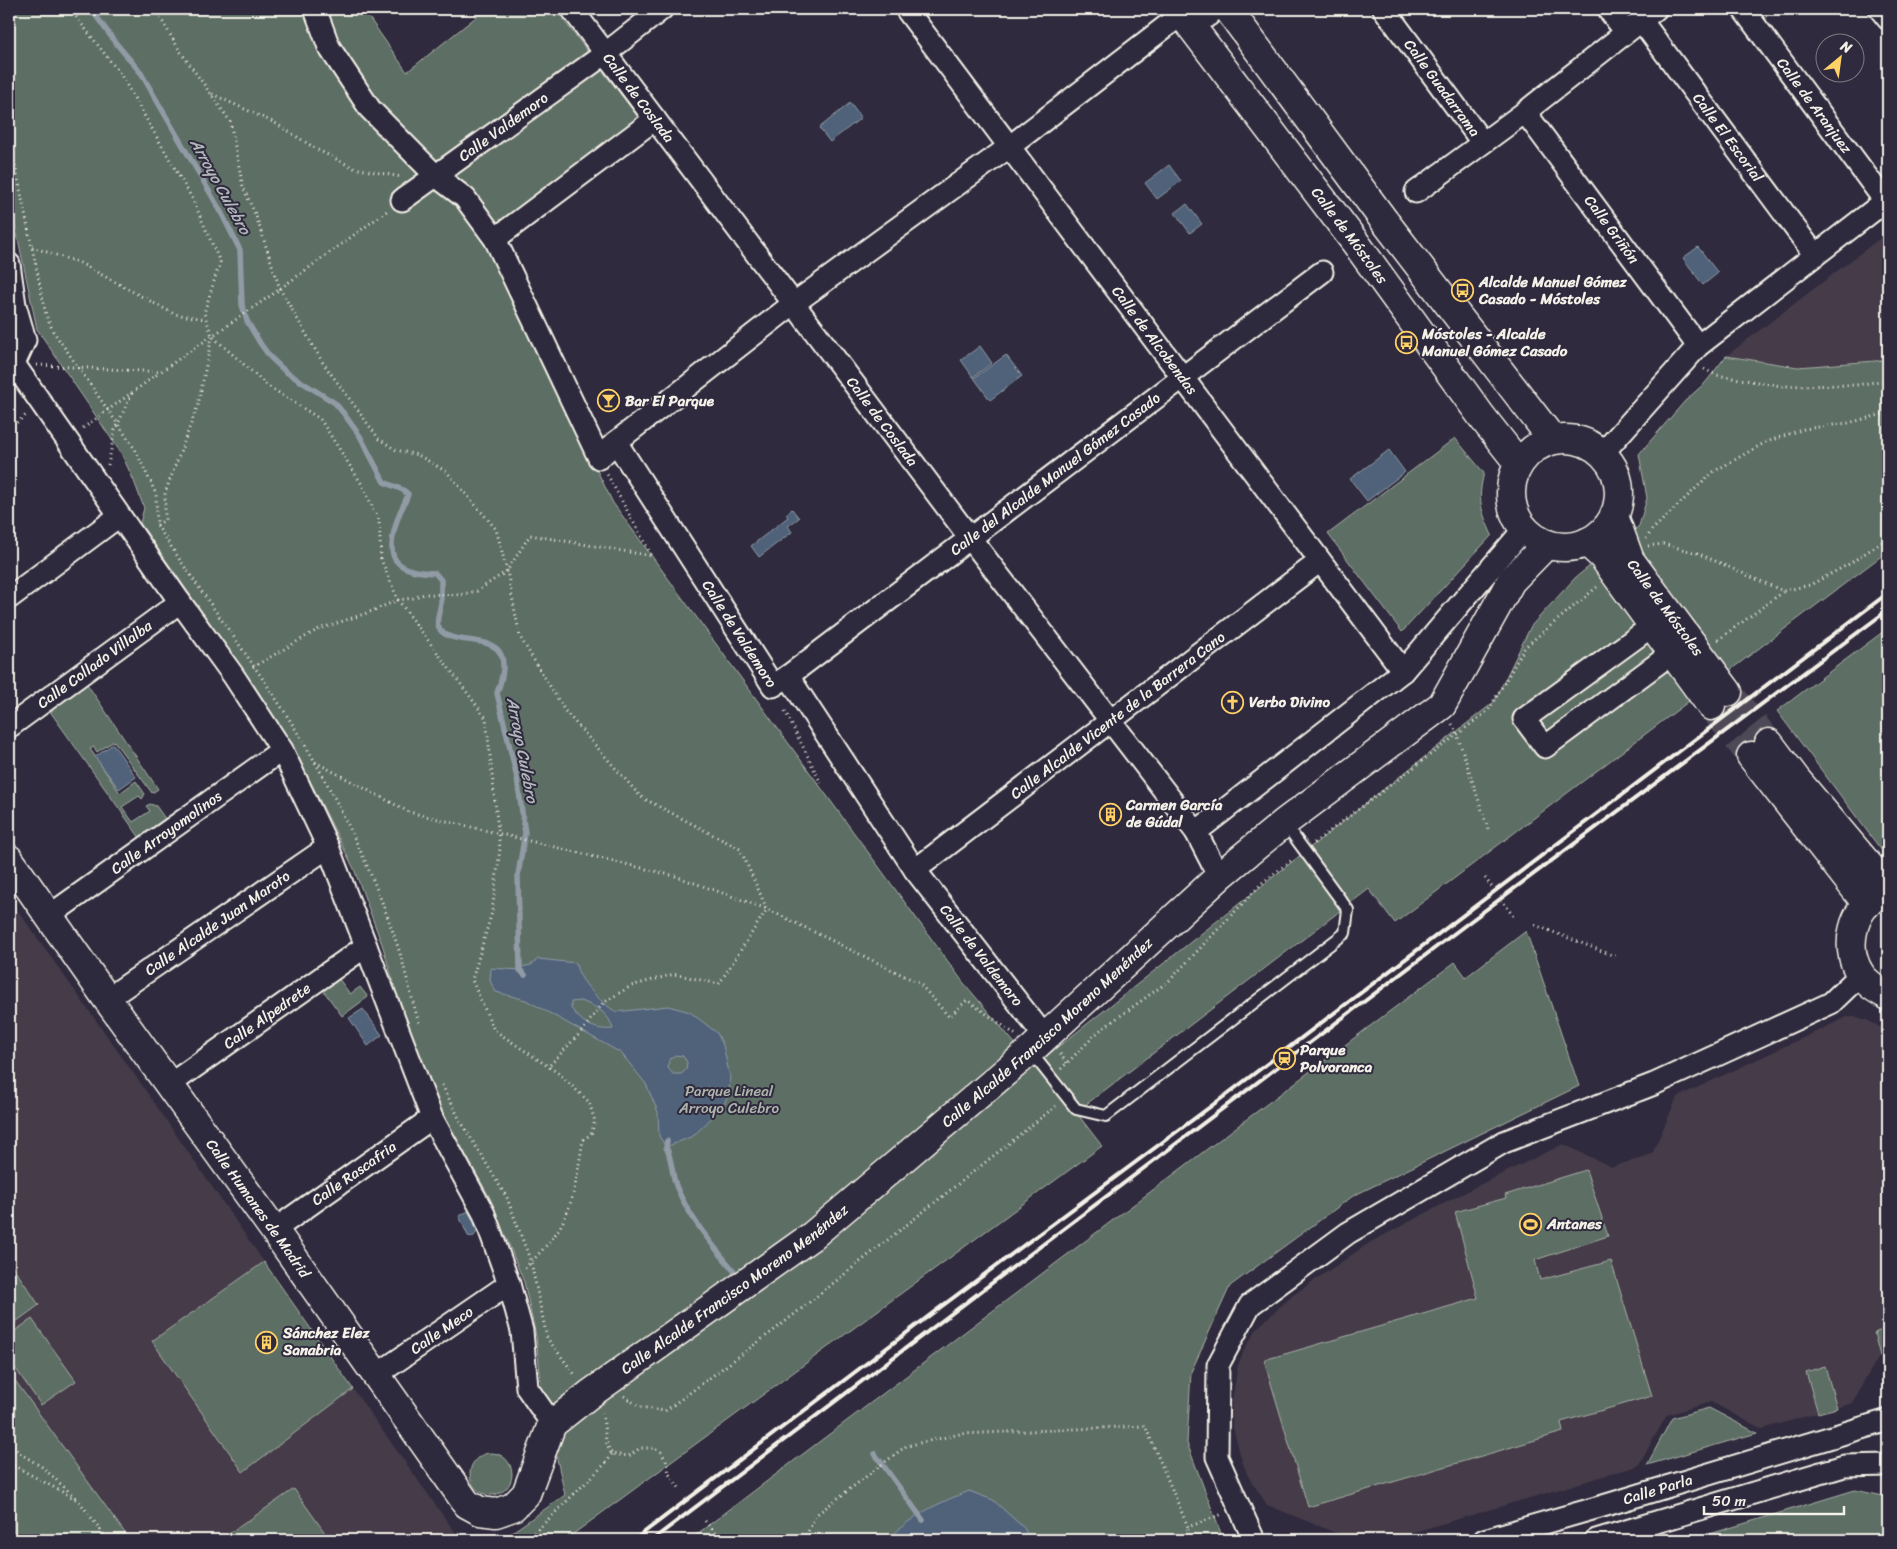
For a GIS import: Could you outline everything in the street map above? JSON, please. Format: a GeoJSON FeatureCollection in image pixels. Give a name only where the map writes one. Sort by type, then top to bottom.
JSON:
{"type":"FeatureCollection","features":[{"type":"Feature","properties":{"kind":"street"},"geometry":{"type":"LineString","coordinates":[[316,9],[329,48],[370,110],[430,180],[465,198],[495,240],[599,458],[616,442],[793,304],[1009,147],[1180,10],[1187,18],[1201,19],[1208,16],[1214,9]]}},
{"type":"Feature","properties":{"kind":"street","name":"Calle de Coslada"},"geometry":{"type":"LineString","coordinates":[[572,9],[970,538],[1196,832],[1213,865],[1221,875]]}},
{"type":"Feature","properties":{"kind":"street","name":"Calle Valdemoro"},"geometry":{"type":"LineString","coordinates":[[402,200],[606,53],[662,9]]}},
{"type":"Feature","properties":{"kind":"street","name":"Calle de Alcobendas"},"geometry":{"type":"LineString","coordinates":[[906,9],[1403,671]]}},
{"type":"Feature","properties":{"kind":"street"},"geometry":{"type":"LineString","coordinates":[[1228,9],[1383,219],[1552,440]]}},
{"type":"Feature","properties":{"kind":"street","name":"Calle Guadarrama"},"geometry":{"type":"LineString","coordinates":[[1384,9],[1482,142]]}},
{"type":"Feature","properties":{"kind":"street","name":"Calle El Escorial"},"geometry":{"type":"LineString","coordinates":[[1608,9],[1641,20],[1815,255]]}},
{"type":"Feature","properties":{"kind":"street","name":"Calle de Aranjuez"},"geometry":{"type":"LineString","coordinates":[[1743,9],[1887,200]]}},
{"type":"Feature","properties":{"kind":"street"},"geometry":{"type":"LineString","coordinates":[[1880,9],[1888,19]]}},
{"type":"Feature","properties":{"kind":"street","name":"Calle de Móstoles"},"geometry":{"type":"LineString","coordinates":[[1180,10],[1356,242],[1518,464]]}},
{"type":"Feature","properties":{"kind":"street"},"geometry":{"type":"LineString","coordinates":[[1416,192],[1525,112],[1641,20]]}},
{"type":"Feature","properties":{"kind":"street","name":"Calle Griñón"},"geometry":{"type":"LineString","coordinates":[[1525,112],[1692,353]]}},
{"type":"Feature","properties":{"kind":"street"},"geometry":{"type":"LineString","coordinates":[[495,240],[655,118]]}},
{"type":"Feature","properties":{"kind":"street"},"geometry":{"type":"LineString","coordinates":[[1602,454],[1692,353],[1887,200]]}},
{"type":"Feature","properties":{"kind":"street"},"geometry":{"type":"LineString","coordinates":[[9,264],[15,305],[24,340],[11,366],[233,675],[282,750],[328,847],[432,1118],[484,1214],[509,1284],[522,1331],[527,1388],[552,1424]]}},
{"type":"Feature","properties":{"kind":"street","name":"Calle del Alcalde Manuel Gómez Casado"},"geometry":{"type":"LineString","coordinates":[[780,681],[1322,272]]}},
{"type":"Feature","properties":{"kind":"street"},"geometry":{"type":"LineString","coordinates":[[1570,439],[1579,441],[1588,444],[1602,454],[1612,467],[1618,483],[1619,500],[1614,516],[1607,527],[1587,542],[1574,546],[1560,547],[1534,538],[1514,514],[1510,497],[1512,480],[1518,464],[1533,449],[1552,440],[1570,439]]}},
{"type":"Feature","properties":{"kind":"street","name":"Calle de Valdemoro"},"geometry":{"type":"LineString","coordinates":[[616,442],[780,681],[1037,1038]]}},
{"type":"Feature","properties":{"kind":"street"},"geometry":{"type":"LineString","coordinates":[[9,598],[119,516]]}},
{"type":"Feature","properties":{"kind":"street","name":"Calle de Móstoles"},"geometry":{"type":"LineString","coordinates":[[1587,542],[1603,557],[1628,560],[1700,654],[1720,699],[1672,653],[1652,626],[1628,560],[1614,516]]}},
{"type":"Feature","properties":{"kind":"street"},"geometry":{"type":"LineString","coordinates":[[1196,832],[1403,671],[1524,528]]}},
{"type":"Feature","properties":{"kind":"street","name":"Calle Alcalde Francisco Moreno Menéndez"},"geometry":{"type":"LineString","coordinates":[[552,1424],[609,1380],[812,1236],[1221,875],[1284,823],[1442,705],[1511,581],[1547,544]]}},
{"type":"Feature","properties":{"kind":"street","name":"Calle Alcalde Vicente de la Barrera Cano"},"geometry":{"type":"LineString","coordinates":[[915,870],[1320,561]]}},
{"type":"Feature","properties":{"kind":"street","name":"Calle Collado Villalba"},"geometry":{"type":"LineString","coordinates":[[9,726],[180,602]]}},
{"type":"Feature","properties":{"kind":"street"},"geometry":{"type":"LineString","coordinates":[[1652,626],[1524,719],[1545,747],[1672,653]]}},
{"type":"Feature","properties":{"kind":"street","name":"Calle Arroyomolinos"},"geometry":{"type":"LineString","coordinates":[[49,916],[282,750]]}},
{"type":"Feature","properties":{"kind":"street"},"geometry":{"type":"LineString","coordinates":[[1760,750],[1796,779],[1881,894],[1856,920],[1851,938],[1853,957],[1860,974],[1873,987],[1888,996]]}},
{"type":"Feature","properties":{"kind":"street","name":"Calle Alcalde Juan Maroto"},"geometry":{"type":"LineString","coordinates":[[107,999],[328,847]]}},
{"type":"Feature","properties":{"kind":"street","name":"Calle Humanes de Madrid"},"geometry":{"type":"LineString","coordinates":[[9,859],[467,1504],[480,1511],[496,1513],[513,1507],[526,1494],[552,1424]]}},
{"type":"Feature","properties":{"kind":"street","name":"Calle Alpedrete"},"geometry":{"type":"LineString","coordinates":[[169,1085],[366,946]]}},
{"type":"Feature","properties":{"kind":"street"},"geometry":{"type":"LineString","coordinates":[[1254,1540],[1217,1457],[1218,1365],[1250,1305],[1348,1233],[1504,1142],[1654,1084],[1831,1003],[1860,974]]}},
{"type":"Feature","properties":{"kind":"street","name":"Calle Rascafria"},"geometry":{"type":"LineString","coordinates":[[274,1230],[432,1118]]}},
{"type":"Feature","properties":{"kind":"street","name":"Calle Meco"},"geometry":{"type":"LineString","coordinates":[[375,1376],[509,1284]]}},
{"type":"Feature","properties":{"kind":"street","name":"Calle Parla"},"geometry":{"type":"LineString","coordinates":[[1484,1540],[1888,1420]]}},
{"type":"Feature","properties":{"kind":"street","name":"Calle Parla"},"geometry":{"type":"LineString","coordinates":[[1596,1540],[1844,1466],[1888,1464]]}},
{"type":"Feature","properties":{"kind":"lane"},"geometry":{"type":"LineString","coordinates":[[1037,1038],[1066,1098],[1076,1109],[1106,1116],[1346,933],[1348,910],[1284,823]]}},
{"type":"Feature","properties":{"kind":"path"},"geometry":{"type":"LineString","coordinates":[[70,9],[121,75],[193,200],[220,262],[204,313],[212,336],[268,386],[320,420],[362,483],[379,520],[381,559],[398,600],[486,718],[500,849],[492,912],[472,980],[494,1030],[558,1073],[589,1102],[595,1121],[591,1134],[583,1140],[576,1185],[569,1209],[560,1228],[531,1262]]}},
{"type":"Feature","properties":{"kind":"path"},"geometry":{"type":"LineString","coordinates":[[155,9],[180,51],[230,120],[243,187],[256,216],[280,289],[323,363],[379,439],[396,450],[418,455],[447,472],[496,529],[507,571],[520,637],[565,711],[641,797],[740,849],[767,909]]}},
{"type":"Feature","properties":{"kind":"path"},"geometry":{"type":"LineString","coordinates":[[211,94],[274,123],[318,150],[354,168],[430,180]]}},
{"type":"Feature","properties":{"kind":"path"},"geometry":{"type":"LineString","coordinates":[[66,440],[280,289],[402,200]]}},
{"type":"Feature","properties":{"kind":"path"},"geometry":{"type":"LineString","coordinates":[[32,247],[80,263],[174,314],[206,319]]}},
{"type":"Feature","properties":{"kind":"path"},"geometry":{"type":"LineString","coordinates":[[136,540],[164,520],[165,493],[198,405],[212,336]]}},
{"type":"Feature","properties":{"kind":"path"},"geometry":{"type":"LineString","coordinates":[[1692,353],[1716,375],[1782,386],[1856,385],[1888,380]]}},
{"type":"Feature","properties":{"kind":"path"},"geometry":{"type":"LineString","coordinates":[[11,366],[160,372]]}},
{"type":"Feature","properties":{"kind":"path"},"geometry":{"type":"LineString","coordinates":[[103,493],[115,430],[132,392]]}},
{"type":"Feature","properties":{"kind":"path"},"geometry":{"type":"LineString","coordinates":[[1068,1063],[1099,1031],[1169,981],[1262,883],[1488,711],[1525,647],[1628,560],[1652,530],[1713,472],[1766,442],[1804,429],[1848,423],[1888,414]]}},
{"type":"Feature","properties":{"kind":"path"},"geometry":{"type":"LineString","coordinates":[[233,675],[254,667],[319,629],[367,614],[398,600],[424,594],[459,595],[477,590],[507,571],[530,535],[652,556],[599,458]]}},
{"type":"Feature","properties":{"kind":"path"},"geometry":{"type":"LineString","coordinates":[[1700,654],[1783,591],[1810,585],[1849,564],[1888,538]]}},
{"type":"Feature","properties":{"kind":"path"},"geometry":{"type":"LineString","coordinates":[[1628,560],[1663,544],[1697,553],[1783,591]]}},
{"type":"Feature","properties":{"kind":"path"},"geometry":{"type":"LineString","coordinates":[[780,681],[820,783]]}},
{"type":"Feature","properties":{"kind":"path"},"geometry":{"type":"LineString","coordinates":[[1457,734],[1489,832]]}},
{"type":"Feature","properties":{"kind":"path"},"geometry":{"type":"LineString","coordinates":[[282,750],[294,742],[315,762],[409,812],[675,876],[767,909],[919,983],[949,1017],[967,1000],[1019,1038],[1037,1038]]}},
{"type":"Feature","properties":{"kind":"path"},"geometry":{"type":"LineString","coordinates":[[1485,878],[1492,887]]}},
{"type":"Feature","properties":{"kind":"path"},"geometry":{"type":"LineString","coordinates":[[1504,904],[1513,916]]}},
{"type":"Feature","properties":{"kind":"path"},"geometry":{"type":"LineString","coordinates":[[548,1066],[582,1032],[603,1003],[631,986],[674,974],[719,984],[767,909]]}},
{"type":"Feature","properties":{"kind":"path"},"geometry":{"type":"LineString","coordinates":[[1534,924],[1617,956]]}},
{"type":"Feature","properties":{"kind":"path"},"geometry":{"type":"LineString","coordinates":[[609,1380],[620,1393],[640,1407],[665,1411],[778,1328],[1066,1098]]}},
{"type":"Feature","properties":{"kind":"path"},"geometry":{"type":"LineString","coordinates":[[804,1540],[816,1515],[906,1446],[960,1434],[1145,1426],[1188,1527],[1187,1540]]}},
{"type":"Feature","properties":{"kind":"path"},"geometry":{"type":"LineString","coordinates":[[9,1443],[21,1454],[42,1467],[79,1501],[108,1540]]}},
{"type":"Feature","properties":{"kind":"path"},"geometry":{"type":"LineString","coordinates":[[527,1540],[607,1462],[612,1454]]}},
{"type":"Feature","properties":{"kind":"path"},"geometry":{"type":"LineString","coordinates":[[9,1463],[79,1501]]}},
{"type":"Feature","properties":{"kind":"path"},"geometry":{"type":"LineString","coordinates":[[1188,1527],[1240,1508]]}},
{"type":"Feature","properties":{"kind":"path"},"geometry":{"type":"LineString","coordinates":[[705,1520],[722,1540]]}},
{"type":"Feature","properties":{"kind":"shaded area"},"geometry":{"type":"Polygon","coordinates":[[[1888,232],[1888,360],[1798,367],[1726,356],[1888,232]]]}},
{"type":"Feature","properties":{"kind":"shaded area"},"geometry":{"type":"Polygon","coordinates":[[[9,898],[144,1088],[264,1262],[153,1341],[243,1472],[353,1389],[460,1539],[330,1540],[294,1489],[220,1540],[130,1540],[40,1417],[9,1372],[9,898]]]}},
{"type":"Feature","properties":{"kind":"shaded area","name":"Antanes"},"geometry":{"type":"Polygon","coordinates":[[[1847,1017],[1867,1020],[1888,1033],[1888,1350],[1880,1356],[1853,1403],[1762,1429],[1711,1402],[1667,1415],[1638,1466],[1387,1540],[1353,1540],[1267,1505],[1248,1476],[1242,1461],[1233,1428],[1231,1407],[1238,1365],[1245,1348],[1258,1327],[1293,1295],[1369,1243],[1473,1188],[1563,1144],[1612,1167],[1652,1154],[1677,1097],[1847,1017]]]}},
{"type":"Feature","properties":{"kind":"green space","name":"Parque Lineal Arroyo Culebro"},"geometry":{"type":"Polygon","coordinates":[[[9,9],[363,9],[407,72],[486,9],[555,9],[638,117],[483,239],[613,503],[963,982],[1034,1066],[1494,702],[1531,626],[1575,578],[1639,526],[1647,498],[1639,454],[1685,401],[1706,382],[1726,356],[1798,367],[1888,360],[1888,551],[1395,923],[1369,889],[1076,1112],[1102,1146],[565,1540],[501,1540],[565,1495],[542,1391],[536,1336],[524,1282],[490,1198],[439,1107],[407,1030],[383,947],[354,869],[293,747],[140,523],[144,508],[121,453],[37,329],[9,196],[9,9]]]}},
{"type":"Feature","properties":{"kind":"green space"},"geometry":{"type":"Polygon","coordinates":[[[1455,438],[1484,473],[1481,505],[1492,535],[1402,632],[1328,534],[1455,438]]]}},
{"type":"Feature","properties":{"kind":"green space"},"geometry":{"type":"Polygon","coordinates":[[[1888,628],[1888,859],[1777,711],[1888,628]]]}},
{"type":"Feature","properties":{"kind":"green space"},"geometry":{"type":"Polygon","coordinates":[[[87,684],[158,789],[152,793],[114,741],[97,752],[94,747],[90,749],[120,793],[136,781],[145,794],[142,799],[139,796],[122,807],[133,822],[150,811],[146,806],[150,804],[156,806],[166,820],[140,838],[49,710],[87,684]]]}},
{"type":"Feature","properties":{"kind":"green space"},"geometry":{"type":"Polygon","coordinates":[[[1526,931],[1579,1086],[1353,1196],[1230,1286],[1191,1372],[1187,1443],[1222,1536],[1220,1540],[689,1540],[1455,962],[1466,977],[1526,931]]]}},
{"type":"Feature","properties":{"kind":"green space"},"geometry":{"type":"Polygon","coordinates":[[[339,979],[350,994],[360,987],[368,997],[342,1016],[323,990],[339,979]]]}},
{"type":"Feature","properties":{"kind":"green space"},"geometry":{"type":"Polygon","coordinates":[[[1586,1170],[1608,1236],[1535,1260],[1540,1280],[1611,1261],[1652,1396],[1561,1422],[1563,1432],[1308,1507],[1264,1360],[1478,1298],[1455,1212],[1506,1198],[1505,1195],[1586,1170]]]}},
{"type":"Feature","properties":{"kind":"green space"},"geometry":{"type":"Polygon","coordinates":[[[9,1261],[39,1305],[9,1327],[9,1261]]]}},
{"type":"Feature","properties":{"kind":"green space"},"geometry":{"type":"Polygon","coordinates":[[[264,1262],[353,1389],[243,1472],[152,1341],[264,1262]]]}},
{"type":"Feature","properties":{"kind":"green space"},"geometry":{"type":"Polygon","coordinates":[[[32,1319],[76,1381],[41,1405],[9,1359],[9,1335],[32,1319]]]}},
{"type":"Feature","properties":{"kind":"green space"},"geometry":{"type":"Polygon","coordinates":[[[1888,1328],[1888,1350],[1880,1356],[1874,1333],[1888,1328]]]}},
{"type":"Feature","properties":{"kind":"green space"},"geometry":{"type":"Polygon","coordinates":[[[1825,1366],[1837,1408],[1818,1413],[1806,1372],[1825,1366]]]}},
{"type":"Feature","properties":{"kind":"green space"},"geometry":{"type":"Polygon","coordinates":[[[9,1372],[130,1540],[9,1540],[9,1372]]]}},
{"type":"Feature","properties":{"kind":"green space"},"geometry":{"type":"Polygon","coordinates":[[[1709,1408],[1757,1433],[1647,1465],[1672,1418],[1709,1408]]]}},
{"type":"Feature","properties":{"kind":"green space"},"geometry":{"type":"Polygon","coordinates":[[[491,1453],[506,1459],[512,1474],[506,1489],[491,1495],[476,1489],[470,1474],[476,1459],[491,1453]]]}},
{"type":"Feature","properties":{"kind":"green space"},"geometry":{"type":"Polygon","coordinates":[[[294,1489],[330,1540],[220,1540],[294,1489]]]}},
{"type":"Feature","properties":{"kind":"green space"},"geometry":{"type":"Polygon","coordinates":[[[1855,1490],[1888,1497],[1888,1540],[1690,1540],[1855,1490]]]}},
{"type":"Feature","properties":{"kind":"water"},"geometry":{"type":"Polygon","coordinates":[[[850,103],[861,118],[830,142],[819,128],[850,103]]]}},
{"type":"Feature","properties":{"kind":"water"},"geometry":{"type":"Polygon","coordinates":[[[1169,165],[1181,181],[1157,199],[1145,183],[1169,165]]]}},
{"type":"Feature","properties":{"kind":"water"},"geometry":{"type":"Polygon","coordinates":[[[1187,204],[1202,224],[1190,233],[1175,213],[1187,204]]]}},
{"type":"Feature","properties":{"kind":"water"},"geometry":{"type":"Polygon","coordinates":[[[1698,247],[1718,273],[1703,285],[1683,258],[1698,247]]]}},
{"type":"Feature","properties":{"kind":"water"},"geometry":{"type":"Polygon","coordinates":[[[980,346],[992,363],[973,377],[961,360],[980,346]]]}},
{"type":"Feature","properties":{"kind":"water"},"geometry":{"type":"Polygon","coordinates":[[[1006,355],[1022,376],[990,400],[974,378],[1006,355]]]}},
{"type":"Feature","properties":{"kind":"water"},"geometry":{"type":"Polygon","coordinates":[[[1389,450],[1405,472],[1367,501],[1350,479],[1389,450]]]}},
{"type":"Feature","properties":{"kind":"water"},"geometry":{"type":"Polygon","coordinates":[[[792,509],[799,518],[788,526],[792,532],[759,557],[751,546],[788,517],[786,514],[792,509]]]}},
{"type":"Feature","properties":{"kind":"water"},"geometry":{"type":"Polygon","coordinates":[[[113,744],[136,777],[119,789],[95,757],[113,744]]]}},
{"type":"Feature","properties":{"kind":"water"},"geometry":{"type":"Polygon","coordinates":[[[538,959],[576,963],[577,970],[585,984],[597,997],[616,1012],[668,1006],[690,1012],[717,1033],[723,1045],[730,1077],[729,1092],[723,1107],[693,1136],[666,1147],[659,1136],[658,1112],[646,1084],[621,1053],[526,1000],[496,992],[490,981],[491,968],[520,970],[521,967],[531,965],[538,959]],[[580,1001],[571,1002],[571,1008],[579,1018],[589,1025],[600,1029],[613,1029],[605,1014],[591,1005],[580,1001]],[[675,1055],[669,1060],[668,1068],[673,1074],[681,1074],[686,1070],[687,1062],[683,1056],[675,1055]]]}},
{"type":"Feature","properties":{"kind":"water"},"geometry":{"type":"Polygon","coordinates":[[[363,1009],[382,1035],[368,1046],[349,1018],[363,1009]]]}},
{"type":"Feature","properties":{"kind":"water"},"geometry":{"type":"Polygon","coordinates":[[[468,1211],[478,1231],[473,1237],[468,1236],[459,1216],[468,1211]]]}},
{"type":"Feature","properties":{"kind":"water"},"geometry":{"type":"Polygon","coordinates":[[[969,1491],[993,1500],[1024,1528],[1030,1540],[889,1540],[915,1517],[936,1505],[969,1491]]]}},
{"type":"Feature","properties":{"kind":"waterway","name":"Arroyo Culebro"},"geometry":{"type":"LineString","coordinates":[[91,9],[141,73],[220,210],[240,250],[242,305],[247,321],[260,343],[270,357],[286,372],[335,403],[360,436],[384,482],[408,494],[392,538],[394,557],[399,564],[407,569],[435,573],[441,580],[438,626],[445,634],[494,646],[501,655],[503,670],[497,693],[517,778],[525,833],[518,875],[520,970],[525,975]]}},
{"type":"Feature","properties":{"kind":"waterway","name":"Arroyo Culebro"},"geometry":{"type":"LineString","coordinates":[[667,1141],[666,1147],[675,1183],[689,1212],[739,1277]]}},
{"type":"Feature","properties":{"kind":"waterway","name":"Arroyo Culebro"},"geometry":{"type":"LineString","coordinates":[[875,1454],[923,1520]]}},
{"type":"Feature","properties":{"kind":"tunnel"},"geometry":{"type":"LineString","coordinates":[[1728,692],[1769,743]]}},
{"type":"Feature","properties":{"kind":"tunnel"},"geometry":{"type":"LineString","coordinates":[[1711,706],[1751,756]]}},
{"type":"Feature","properties":{"kind":"railway"},"geometry":{"type":"LineString","coordinates":[[634,1540],[934,1312],[1226,1095],[1888,593]]}},
{"type":"Feature","properties":{"kind":"railway"},"geometry":{"type":"LineString","coordinates":[[652,1540],[1468,923],[1888,610]]}},
{"type":"Feature","properties":{"kind":"place","name":"Alcalde Manuel Gómez Casado - Móstoles"},"geometry":{"type":"Point","coordinates":[1463,291]}},
{"type":"Feature","properties":{"kind":"place","name":"Móstoles - Alcalde Manuel Gómez Casado"},"geometry":{"type":"Point","coordinates":[1406,343]}},
{"type":"Feature","properties":{"kind":"place","name":"Bar El Parque"},"geometry":{"type":"Point","coordinates":[609,401]}},
{"type":"Feature","properties":{"kind":"place","name":"Verbo Divino"},"geometry":{"type":"Point","coordinates":[1233,702]}},
{"type":"Feature","properties":{"kind":"place","name":"Carmen García de Gúdal"},"geometry":{"type":"Point","coordinates":[1110,814]}},
{"type":"Feature","properties":{"kind":"place","name":"Parque Polvoranca"},"geometry":{"type":"Point","coordinates":[1284,1059]}},
{"type":"Feature","properties":{"kind":"place","name":"Antanes"},"geometry":{"type":"Point","coordinates":[1531,1224]}},
{"type":"Feature","properties":{"kind":"place","name":"Sánchez Elez Sanabria"},"geometry":{"type":"Point","coordinates":[267,1342]}}]}
